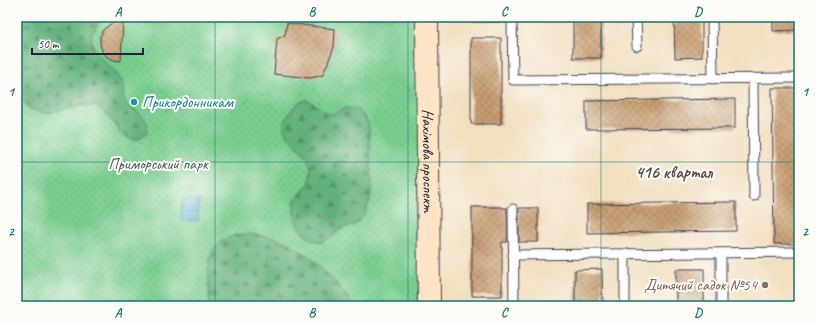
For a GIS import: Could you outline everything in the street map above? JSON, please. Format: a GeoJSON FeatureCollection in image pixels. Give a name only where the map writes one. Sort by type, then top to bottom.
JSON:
{"type":"FeatureCollection","features":[{"type":"Feature","properties":{"kind":"main road","name":"Нахімова проспект"},"geometry":{"type":"LineString","coordinates":[[427,17],[429,306]]}},
{"type":"Feature","properties":{"kind":"lane"},"geometry":{"type":"LineString","coordinates":[[444,17],[512,17],[513,80],[799,78]]}},
{"type":"Feature","properties":{"kind":"lane"},"geometry":{"type":"LineString","coordinates":[[636,17],[637,46]]}},
{"type":"Feature","properties":{"kind":"lane"},"geometry":{"type":"LineString","coordinates":[[712,17],[713,78]]}},
{"type":"Feature","properties":{"kind":"lane"},"geometry":{"type":"LineString","coordinates":[[753,78],[754,196]]}},
{"type":"Feature","properties":{"kind":"lane"},"geometry":{"type":"LineString","coordinates":[[513,209],[514,306]]}},
{"type":"Feature","properties":{"kind":"lane"},"geometry":{"type":"LineString","coordinates":[[513,255],[799,252]]}},
{"type":"Feature","properties":{"kind":"lane"},"geometry":{"type":"LineString","coordinates":[[721,253],[721,306]]}},
{"type":"Feature","properties":{"kind":"lane"},"geometry":{"type":"LineString","coordinates":[[624,254],[625,306]]}},
{"type":"Feature","properties":{"kind":"green space","name":"Приморський парк"},"geometry":{"type":"Polygon","coordinates":[[[17,17],[428,17],[429,306],[17,306],[17,17]]]}},
{"type":"Feature","properties":{"kind":"green space"},"geometry":{"type":"Polygon","coordinates":[[[19,17],[106,17],[95,29],[92,38],[92,45],[101,58],[119,76],[122,82],[126,103],[129,107],[141,115],[148,124],[146,133],[139,139],[130,139],[121,133],[105,112],[95,106],[81,106],[47,113],[30,109],[17,94],[17,21],[19,17]]]}},
{"type":"Feature","properties":{"kind":"green space"},"geometry":{"type":"Polygon","coordinates":[[[307,100],[323,111],[331,114],[346,108],[357,110],[366,119],[369,126],[372,182],[370,200],[366,211],[357,223],[342,228],[330,238],[322,242],[312,240],[303,234],[298,226],[294,213],[295,200],[309,184],[311,168],[307,157],[287,136],[284,129],[284,123],[292,109],[299,102],[307,100]]]}},
{"type":"Feature","properties":{"kind":"green space"},"geometry":{"type":"Polygon","coordinates":[[[252,234],[274,238],[297,248],[308,256],[329,276],[354,306],[209,306],[208,276],[210,258],[214,250],[220,243],[232,236],[252,234]]]}},
{"type":"Feature","properties":{"kind":"water"},"geometry":{"type":"Polygon","coordinates":[[[182,199],[199,199],[198,221],[181,221],[182,199]]]}},
{"type":"Feature","properties":{"kind":"building"},"geometry":{"type":"Polygon","coordinates":[[[573,17],[601,17],[601,58],[573,58],[573,17]]]}},
{"type":"Feature","properties":{"kind":"building"},"geometry":{"type":"Polygon","coordinates":[[[674,17],[702,17],[702,57],[675,58],[674,17]]]}},
{"type":"Feature","properties":{"kind":"building"},"geometry":{"type":"Polygon","coordinates":[[[773,17],[799,17],[799,30],[773,31],[773,17]]]}},
{"type":"Feature","properties":{"kind":"building"},"geometry":{"type":"Polygon","coordinates":[[[123,21],[121,61],[107,57],[102,51],[100,37],[103,30],[109,25],[115,22],[123,21]]]}},
{"type":"Feature","properties":{"kind":"building"},"geometry":{"type":"Polygon","coordinates":[[[287,23],[335,29],[334,47],[323,75],[310,78],[274,74],[277,39],[285,35],[287,23]]]}},
{"type":"Feature","properties":{"kind":"building"},"geometry":{"type":"Polygon","coordinates":[[[471,38],[501,38],[501,124],[471,124],[471,38]]]}},
{"type":"Feature","properties":{"kind":"building"},"geometry":{"type":"Polygon","coordinates":[[[772,88],[799,88],[799,244],[774,244],[772,88]]]}},
{"type":"Feature","properties":{"kind":"building"},"geometry":{"type":"Polygon","coordinates":[[[735,99],[735,128],[586,129],[586,101],[735,99]]]}},
{"type":"Feature","properties":{"kind":"building"},"geometry":{"type":"Polygon","coordinates":[[[736,202],[736,231],[587,233],[587,204],[736,202]]]}},
{"type":"Feature","properties":{"kind":"building"},"geometry":{"type":"Polygon","coordinates":[[[472,207],[507,208],[507,242],[502,242],[502,296],[472,296],[472,207]]]}},
{"type":"Feature","properties":{"kind":"building"},"geometry":{"type":"Polygon","coordinates":[[[519,208],[538,208],[538,242],[519,242],[519,208]]]}},
{"type":"Feature","properties":{"kind":"building"},"geometry":{"type":"Polygon","coordinates":[[[602,269],[603,306],[575,306],[575,270],[602,269]]]}},
{"type":"Feature","properties":{"kind":"building"},"geometry":{"type":"Polygon","coordinates":[[[676,269],[704,269],[704,306],[676,306],[676,269]]]}},
{"type":"Feature","properties":{"kind":"place","name":"Прикордонникам"},"geometry":{"type":"Point","coordinates":[134,102]}},
{"type":"Feature","properties":{"kind":"place","name":"Дитячий садок №54"},"geometry":{"type":"Point","coordinates":[765,285]}},
{"type":"Feature","properties":{"kind":"district","name":"416 квартал"},"geometry":{"type":"Point","coordinates":[674,172]}}]}
